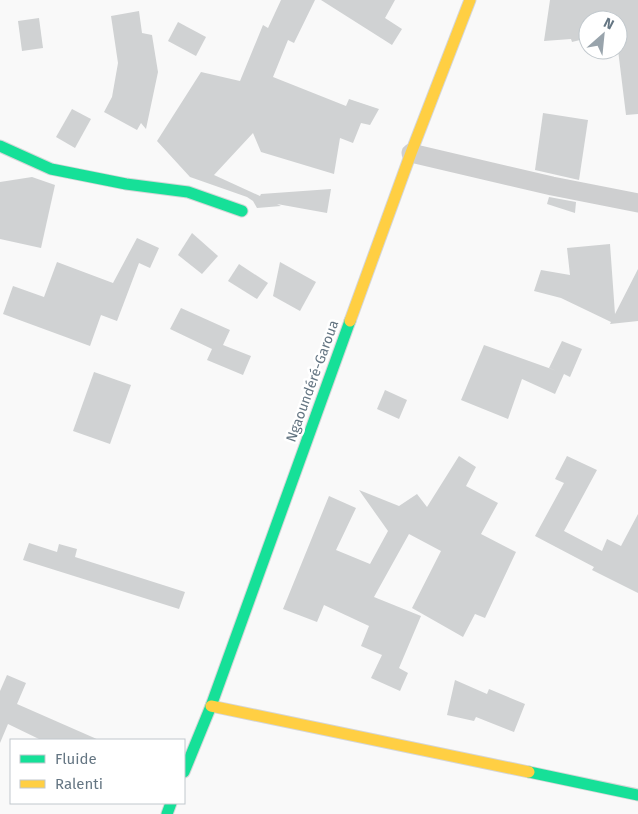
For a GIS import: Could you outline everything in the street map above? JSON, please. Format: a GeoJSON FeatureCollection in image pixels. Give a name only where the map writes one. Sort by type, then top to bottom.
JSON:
{"type":"FeatureCollection","features":[{"type":"Feature","properties":{"kind":"main road","name":"Ngaoundéré-Garoua"},"geometry":{"type":"LineString","coordinates":[[185,770],[211,706],[411,153],[470,0]]}},
{"type":"Feature","properties":{"kind":"main road"},"geometry":{"type":"LineString","coordinates":[[0,146],[51,169],[126,184],[188,192],[242,211]]}},
{"type":"Feature","properties":{"kind":"main road"},"geometry":{"type":"LineString","coordinates":[[211,706],[638,795]]}},
{"type":"Feature","properties":{"kind":"street"},"geometry":{"type":"LineString","coordinates":[[411,153],[552,186],[638,203]]}},
{"type":"Feature","properties":{"kind":"building"},"geometry":{"type":"Polygon","coordinates":[[[281,0],[315,0],[294,43],[288,40],[273,77],[346,106],[349,99],[379,109],[370,125],[361,123],[353,143],[340,138],[334,174],[261,152],[253,133],[214,175],[260,196],[261,194],[331,189],[327,213],[277,204],[281,206],[257,208],[253,201],[247,197],[190,177],[157,141],[201,72],[240,81],[263,25],[268,28],[281,0]]]}},
{"type":"Feature","properties":{"kind":"building"},"geometry":{"type":"Polygon","coordinates":[[[321,0],[395,0],[385,18],[402,29],[392,45],[321,0]]]}},
{"type":"Feature","properties":{"kind":"building"},"geometry":{"type":"Polygon","coordinates":[[[550,0],[638,0],[638,114],[626,115],[619,60],[628,60],[628,10],[578,10],[578,40],[572,42],[571,39],[544,41],[550,0]]]}},
{"type":"Feature","properties":{"kind":"building"},"geometry":{"type":"Polygon","coordinates":[[[139,11],[142,33],[152,35],[158,72],[146,129],[141,123],[137,130],[104,112],[112,97],[118,63],[111,16],[139,11]]]}},
{"type":"Feature","properties":{"kind":"building"},"geometry":{"type":"Polygon","coordinates":[[[39,18],[43,48],[22,51],[18,21],[39,18]]]}},
{"type":"Feature","properties":{"kind":"building"},"geometry":{"type":"Polygon","coordinates":[[[178,22],[206,37],[196,56],[168,41],[178,22]]]}},
{"type":"Feature","properties":{"kind":"building"},"geometry":{"type":"Polygon","coordinates":[[[72,109],[91,119],[75,148],[56,137],[72,109]]]}},
{"type":"Feature","properties":{"kind":"building"},"geometry":{"type":"Polygon","coordinates":[[[543,113],[588,120],[579,180],[535,170],[543,113]]]}},
{"type":"Feature","properties":{"kind":"building"},"geometry":{"type":"Polygon","coordinates":[[[32,177],[55,185],[41,248],[0,239],[0,182],[32,177]]]}},
{"type":"Feature","properties":{"kind":"building"},"geometry":{"type":"Polygon","coordinates":[[[549,197],[576,202],[575,213],[547,204],[549,197]]]}},
{"type":"Feature","properties":{"kind":"building"},"geometry":{"type":"Polygon","coordinates":[[[192,233],[218,256],[202,274],[178,255],[192,233]]]}},
{"type":"Feature","properties":{"kind":"building"},"geometry":{"type":"Polygon","coordinates":[[[137,238],[159,248],[150,268],[139,263],[117,321],[101,315],[90,346],[3,314],[13,286],[44,297],[57,262],[113,283],[137,238]]]}},
{"type":"Feature","properties":{"kind":"building"},"geometry":{"type":"Polygon","coordinates":[[[610,244],[615,314],[638,269],[638,321],[610,324],[611,322],[561,298],[534,291],[541,270],[570,275],[567,248],[610,244]]]}},
{"type":"Feature","properties":{"kind":"building"},"geometry":{"type":"Polygon","coordinates":[[[280,262],[316,282],[300,311],[273,296],[280,262]]]}},
{"type":"Feature","properties":{"kind":"building"},"geometry":{"type":"Polygon","coordinates":[[[239,264],[268,283],[257,299],[228,281],[239,264]]]}},
{"type":"Feature","properties":{"kind":"building"},"geometry":{"type":"Polygon","coordinates":[[[181,308],[230,330],[223,345],[251,356],[243,375],[207,360],[212,349],[170,329],[181,308]]]}},
{"type":"Feature","properties":{"kind":"building"},"geometry":{"type":"Polygon","coordinates":[[[562,341],[582,349],[570,377],[564,374],[555,394],[522,379],[508,419],[461,400],[484,345],[557,371],[549,368],[562,341]]]}},
{"type":"Feature","properties":{"kind":"building"},"geometry":{"type":"Polygon","coordinates":[[[94,372],[131,385],[110,444],[73,431],[94,372]]]}},
{"type":"Feature","properties":{"kind":"building"},"geometry":{"type":"Polygon","coordinates":[[[385,390],[407,400],[399,419],[377,409],[385,390]]]}},
{"type":"Feature","properties":{"kind":"building"},"geometry":{"type":"Polygon","coordinates":[[[459,456],[476,467],[466,486],[498,503],[481,534],[516,552],[485,618],[475,614],[463,637],[412,608],[441,551],[409,534],[374,597],[421,616],[399,668],[408,673],[400,691],[371,678],[382,655],[361,646],[369,626],[324,605],[317,622],[283,609],[329,496],[356,508],[336,550],[370,564],[388,531],[359,490],[399,506],[417,494],[427,507],[459,456]]]}},
{"type":"Feature","properties":{"kind":"building"},"geometry":{"type":"Polygon","coordinates":[[[567,456],[597,470],[564,531],[602,551],[607,539],[621,546],[638,514],[638,593],[592,570],[594,567],[535,536],[564,483],[555,479],[567,456]]]}},
{"type":"Feature","properties":{"kind":"building"},"geometry":{"type":"Polygon","coordinates":[[[29,543],[57,552],[59,544],[77,549],[75,557],[185,592],[179,609],[23,560],[29,543]]]}},
{"type":"Feature","properties":{"kind":"building"},"geometry":{"type":"Polygon","coordinates":[[[7,675],[26,683],[17,704],[97,739],[39,739],[8,724],[0,743],[0,691],[7,675]]]}},
{"type":"Feature","properties":{"kind":"building"},"geometry":{"type":"Polygon","coordinates":[[[455,680],[487,694],[489,689],[525,704],[514,732],[476,717],[474,721],[447,715],[455,680]]]}},
{"type":"Feature","properties":{"kind":"traffic: fast"},"geometry":{"type":"LineString","coordinates":[[0,146],[51,169],[126,184],[188,192],[242,211]]}},
{"type":"Feature","properties":{"kind":"traffic: fast"},"geometry":{"type":"LineString","coordinates":[[185,770],[211,706],[350,321]]}},
{"type":"Feature","properties":{"kind":"traffic: fast"},"geometry":{"type":"LineString","coordinates":[[529,772],[638,795]]}},
{"type":"Feature","properties":{"kind":"traffic: fast"},"geometry":{"type":"LineString","coordinates":[[167,814],[171,804]]}},
{"type":"Feature","properties":{"kind":"traffic: slow"},"geometry":{"type":"LineString","coordinates":[[350,321],[411,153],[470,0]]}},
{"type":"Feature","properties":{"kind":"traffic: slow"},"geometry":{"type":"LineString","coordinates":[[211,706],[529,772]]}}]}
